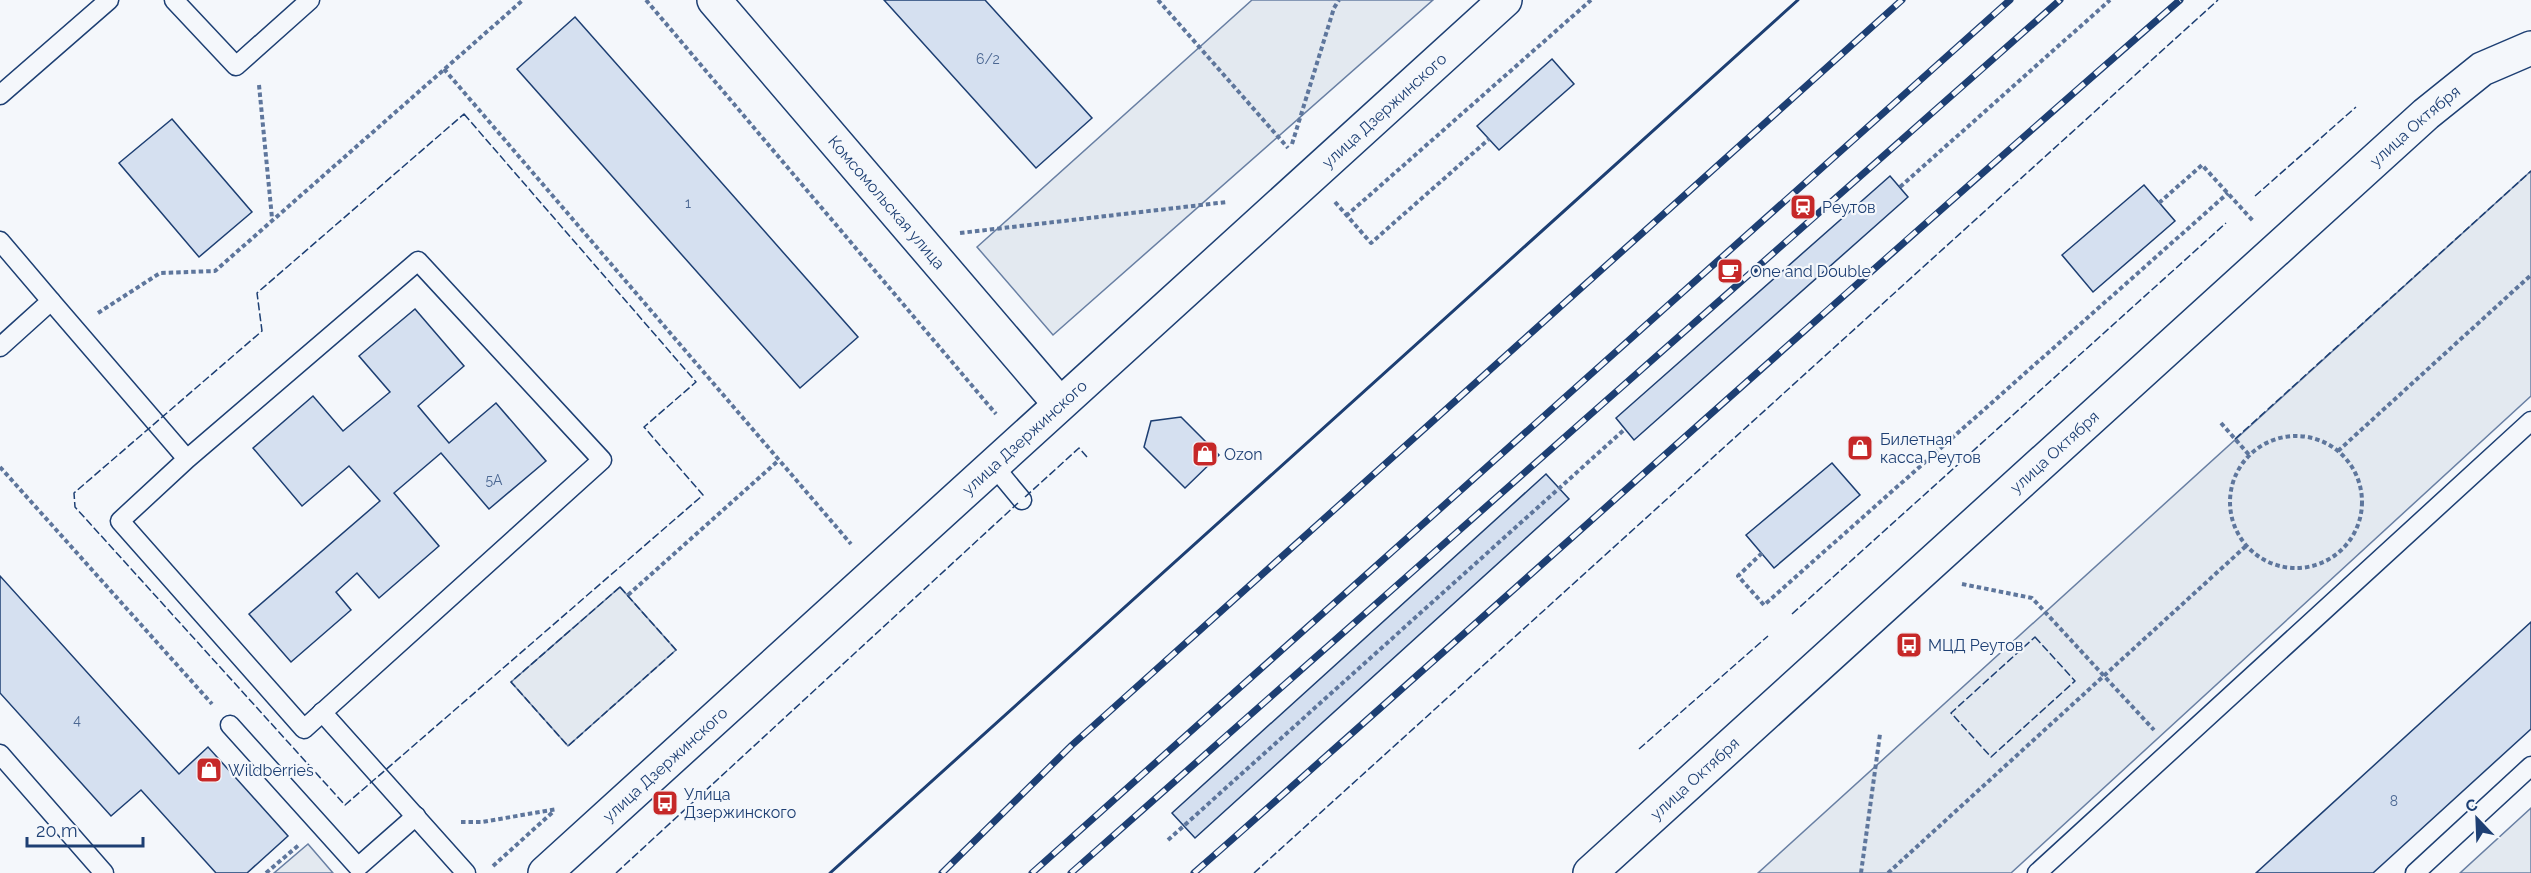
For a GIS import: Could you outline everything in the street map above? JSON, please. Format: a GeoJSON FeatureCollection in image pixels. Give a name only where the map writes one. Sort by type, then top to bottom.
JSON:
{"type":"FeatureCollection","features":[{"type":"Feature","properties":{"kind":"street","name":"Комсомольская улица"},"geometry":{"type":"LineString","coordinates":[[714,0],[1059,404]]}},
{"type":"Feature","properties":{"kind":"street","name":"улица Дзержинского"},"geometry":{"type":"LineString","coordinates":[[545,873],[1505,0]]}},
{"type":"Feature","properties":{"kind":"street","name":"улица Октября"},"geometry":{"type":"LineString","coordinates":[[1590,873],[2426,114],[2482,69],[2531,48]]}},
{"type":"Feature","properties":{"kind":"lane"},"geometry":{"type":"LineString","coordinates":[[0,95],[109,0]]}},
{"type":"Feature","properties":{"kind":"lane"},"geometry":{"type":"LineString","coordinates":[[174,0],[236,66],[310,0]]}},
{"type":"Feature","properties":{"kind":"lane"},"geometry":{"type":"LineString","coordinates":[[0,241],[187,459]]}},
{"type":"Feature","properties":{"kind":"lane"},"geometry":{"type":"LineString","coordinates":[[418,261],[602,460],[304,729],[120,521],[187,459],[418,261]]}},
{"type":"Feature","properties":{"kind":"lane"},"geometry":{"type":"LineString","coordinates":[[0,347],[51,302]]}},
{"type":"Feature","properties":{"kind":"lane"},"geometry":{"type":"LineString","coordinates":[[2037,873],[2531,421]]}},
{"type":"Feature","properties":{"kind":"lane"},"geometry":{"type":"LineString","coordinates":[[993,465],[1022,500]]}},
{"type":"Feature","properties":{"kind":"lane"},"geometry":{"type":"LineString","coordinates":[[322,712],[466,873]]}},
{"type":"Feature","properties":{"kind":"lane"},"geometry":{"type":"LineString","coordinates":[[230,725],[358,867],[416,816]]}},
{"type":"Feature","properties":{"kind":"lane"},"geometry":{"type":"LineString","coordinates":[[0,754],[104,873]]}},
{"type":"Feature","properties":{"kind":"lane"},"geometry":{"type":"LineString","coordinates":[[2415,873],[2531,766]]}},
{"type":"Feature","properties":{"kind":"path"},"geometry":{"type":"LineString","coordinates":[[51,302],[100,314],[160,273],[215,271],[523,0]]}},
{"type":"Feature","properties":{"kind":"path"},"geometry":{"type":"LineString","coordinates":[[646,0],[996,414]]}},
{"type":"Feature","properties":{"kind":"path"},"geometry":{"type":"LineString","coordinates":[[1158,0],[1290,150],[1334,8],[1339,0]]}},
{"type":"Feature","properties":{"kind":"path"},"geometry":{"type":"LineString","coordinates":[[1489,139],[1371,243],[1347,216],[1590,0]]}},
{"type":"Feature","properties":{"kind":"path"},"geometry":{"type":"LineString","coordinates":[[1900,187],[2110,0]]}},
{"type":"Feature","properties":{"kind":"path"},"geometry":{"type":"LineString","coordinates":[[256,49],[272,219]]}},
{"type":"Feature","properties":{"kind":"path"},"geometry":{"type":"LineString","coordinates":[[444,69],[851,544]]}},
{"type":"Feature","properties":{"kind":"path"},"geometry":{"type":"LineString","coordinates":[[2159,203],[2202,165],[2257,225]]}},
{"type":"Feature","properties":{"kind":"path"},"geometry":{"type":"LineString","coordinates":[[1762,553],[1737,576],[1764,605],[2228,193]]}},
{"type":"Feature","properties":{"kind":"path"},"geometry":{"type":"LineString","coordinates":[[954,234],[1234,201]]}},
{"type":"Feature","properties":{"kind":"path"},"geometry":{"type":"LineString","coordinates":[[2338,451],[2531,275]]}},
{"type":"Feature","properties":{"kind":"path"},"geometry":{"type":"LineString","coordinates":[[2221,423],[2250,456]]}},
{"type":"Feature","properties":{"kind":"path"},"geometry":{"type":"LineString","coordinates":[[1168,840],[1625,429]]}},
{"type":"Feature","properties":{"kind":"path"},"geometry":{"type":"LineString","coordinates":[[2297,436],[2319,440],[2338,451],[2352,467],[2361,488],[2362,510],[2356,530],[2343,548],[2326,561],[2305,568],[2283,567],[2263,560],[2246,546],[2235,528],[2230,507],[2232,485],[2241,465],[2250,456],[2256,449],[2276,440],[2297,436]]}},
{"type":"Feature","properties":{"kind":"path"},"geometry":{"type":"LineString","coordinates":[[628,595],[779,460]]}},
{"type":"Feature","properties":{"kind":"path"},"geometry":{"type":"LineString","coordinates":[[0,467],[230,725]]}},
{"type":"Feature","properties":{"kind":"path"},"geometry":{"type":"LineString","coordinates":[[1888,873],[2246,546]]}},
{"type":"Feature","properties":{"kind":"path"},"geometry":{"type":"LineString","coordinates":[[2032,598],[2172,750]]}},
{"type":"Feature","properties":{"kind":"path"},"geometry":{"type":"LineString","coordinates":[[1861,873],[1880,734]]}},
{"type":"Feature","properties":{"kind":"path"},"geometry":{"type":"LineString","coordinates":[[452,822],[482,822],[557,809]]}},
{"type":"Feature","properties":{"kind":"path"},"geometry":{"type":"LineString","coordinates":[[266,873],[320,826]]}},
{"type":"Feature","properties":{"kind":"path"},"geometry":{"type":"LineString","coordinates":[[274,867],[274,873]]}},
{"type":"Feature","properties":{"kind":"shaded area"},"geometry":{"type":"Polygon","coordinates":[[[1252,0],[1433,0],[1053,335],[977,247],[1252,0]]]}},
{"type":"Feature","properties":{"kind":"shaded area"},"geometry":{"type":"Polygon","coordinates":[[[2531,171],[2531,396],[2011,873],[1758,873],[2531,171]]]}},
{"type":"Feature","properties":{"kind":"shaded area"},"geometry":{"type":"Polygon","coordinates":[[[620,587],[676,650],[568,746],[511,682],[620,587]]]}},
{"type":"Feature","properties":{"kind":"shaded area"},"geometry":{"type":"Polygon","coordinates":[[[2531,808],[2531,873],[2460,873],[2531,808]]]}},
{"type":"Feature","properties":{"kind":"shaded area"},"geometry":{"type":"Polygon","coordinates":[[[308,844],[333,873],[274,873],[308,844]]]}},
{"type":"Feature","properties":{"kind":"building"},"geometry":{"type":"Polygon","coordinates":[[[884,0],[985,0],[1092,118],[1036,168],[884,0]]]}},
{"type":"Feature","properties":{"kind":"building"},"geometry":{"type":"Polygon","coordinates":[[[575,17],[858,337],[800,388],[517,69],[575,17]]]}},
{"type":"Feature","properties":{"kind":"building"},"geometry":{"type":"Polygon","coordinates":[[[1552,59],[1574,84],[1499,150],[1477,126],[1552,59]]]}},
{"type":"Feature","properties":{"kind":"building"},"geometry":{"type":"Polygon","coordinates":[[[172,119],[252,212],[199,257],[119,163],[172,119]]]}},
{"type":"Feature","properties":{"kind":"building"},"geometry":{"type":"Polygon","coordinates":[[[1890,176],[1908,197],[1634,440],[1616,418],[1890,176]]]}},
{"type":"Feature","properties":{"kind":"building"},"geometry":{"type":"Polygon","coordinates":[[[2144,185],[2175,221],[2093,292],[2062,255],[2144,185]]]}},
{"type":"Feature","properties":{"kind":"building"},"geometry":{"type":"Polygon","coordinates":[[[415,309],[464,366],[418,406],[449,443],[496,403],[546,461],[489,509],[441,453],[394,493],[439,546],[379,598],[357,573],[336,592],[351,610],[291,662],[249,614],[380,501],[349,466],[302,506],[253,448],[313,396],[343,431],[390,392],[359,356],[415,309]]]}},
{"type":"Feature","properties":{"kind":"building"},"geometry":{"type":"Polygon","coordinates":[[[1181,417],[1219,455],[1185,488],[1144,447],[1151,421],[1181,417]]]}},
{"type":"Feature","properties":{"kind":"building"},"geometry":{"type":"Polygon","coordinates":[[[1832,463],[1860,495],[1774,568],[1746,535],[1832,463]]]}},
{"type":"Feature","properties":{"kind":"building"},"geometry":{"type":"Polygon","coordinates":[[[1546,474],[1569,499],[1195,838],[1172,813],[1546,474]]]}},
{"type":"Feature","properties":{"kind":"building"},"geometry":{"type":"Polygon","coordinates":[[[0,576],[179,774],[208,747],[288,836],[247,873],[216,873],[141,790],[111,816],[0,693],[0,576]]]}},
{"type":"Feature","properties":{"kind":"building"},"geometry":{"type":"Polygon","coordinates":[[[2531,622],[2531,729],[2373,873],[2256,873],[2531,622]]]}},
{"type":"Feature","properties":{"kind":"railway"},"geometry":{"type":"LineString","coordinates":[[942,873],[1072,745],[1902,0]]}},
{"type":"Feature","properties":{"kind":"railway"},"geometry":{"type":"LineString","coordinates":[[1032,873],[2010,0]]}},
{"type":"Feature","properties":{"kind":"railway"},"geometry":{"type":"LineString","coordinates":[[1071,873],[2060,0]]}},
{"type":"Feature","properties":{"kind":"railway"},"geometry":{"type":"LineString","coordinates":[[1194,873],[2180,0]]}},
{"type":"Feature","properties":{"kind":"fence"},"geometry":{"type":"LineString","coordinates":[[1254,873],[2218,0]]}},
{"type":"Feature","properties":{"kind":"fence"},"geometry":{"type":"LineString","coordinates":[[2255,196],[2356,107]]}},
{"type":"Feature","properties":{"kind":"fence"},"geometry":{"type":"LineString","coordinates":[[464,114],[696,382],[644,427],[703,495],[345,805],[75,507],[74,493],[262,331],[257,293],[464,114]]}},
{"type":"Feature","properties":{"kind":"fence"},"geometry":{"type":"LineString","coordinates":[[2235,439],[2531,171]]}},
{"type":"Feature","properties":{"kind":"fence"},"geometry":{"type":"LineString","coordinates":[[1792,614],[2226,223]]}},
{"type":"Feature","properties":{"kind":"fence"},"geometry":{"type":"LineString","coordinates":[[1025,497],[1079,448],[1087,457]]}},
{"type":"Feature","properties":{"kind":"fence"},"geometry":{"type":"LineString","coordinates":[[616,873],[1018,503]]}},
{"type":"Feature","properties":{"kind":"fence"},"geometry":{"type":"LineString","coordinates":[[620,587],[676,650],[568,746],[511,682],[620,587]]}},
{"type":"Feature","properties":{"kind":"fence"},"geometry":{"type":"LineString","coordinates":[[1639,749],[1768,636]]}},
{"type":"Feature","properties":{"kind":"fence"},"geometry":{"type":"LineString","coordinates":[[2035,637],[2075,681],[1991,757],[1951,713],[2035,637]]}},
{"type":"Feature","properties":{"kind":"wall"},"geometry":{"type":"LineString","coordinates":[[830,873],[1798,0]]}},
{"type":"Feature","properties":{"kind":"place","name":"Реутов"},"geometry":{"type":"Point","coordinates":[1803,207]}},
{"type":"Feature","properties":{"kind":"place","name":"One and Double"},"geometry":{"type":"Point","coordinates":[1730,271]}},
{"type":"Feature","properties":{"kind":"place","name":"Билетная касса Реутов"},"geometry":{"type":"Point","coordinates":[1860,448]}},
{"type":"Feature","properties":{"kind":"place","name":"Ozon"},"geometry":{"type":"Point","coordinates":[1205,454]}},
{"type":"Feature","properties":{"kind":"place","name":"МЦД Реутов"},"geometry":{"type":"Point","coordinates":[1909,645]}},
{"type":"Feature","properties":{"kind":"place","name":"Wildberries"},"geometry":{"type":"Point","coordinates":[209,770]}},
{"type":"Feature","properties":{"kind":"place","name":"Улица Дзержинского"},"geometry":{"type":"Point","coordinates":[665,803]}}]}
